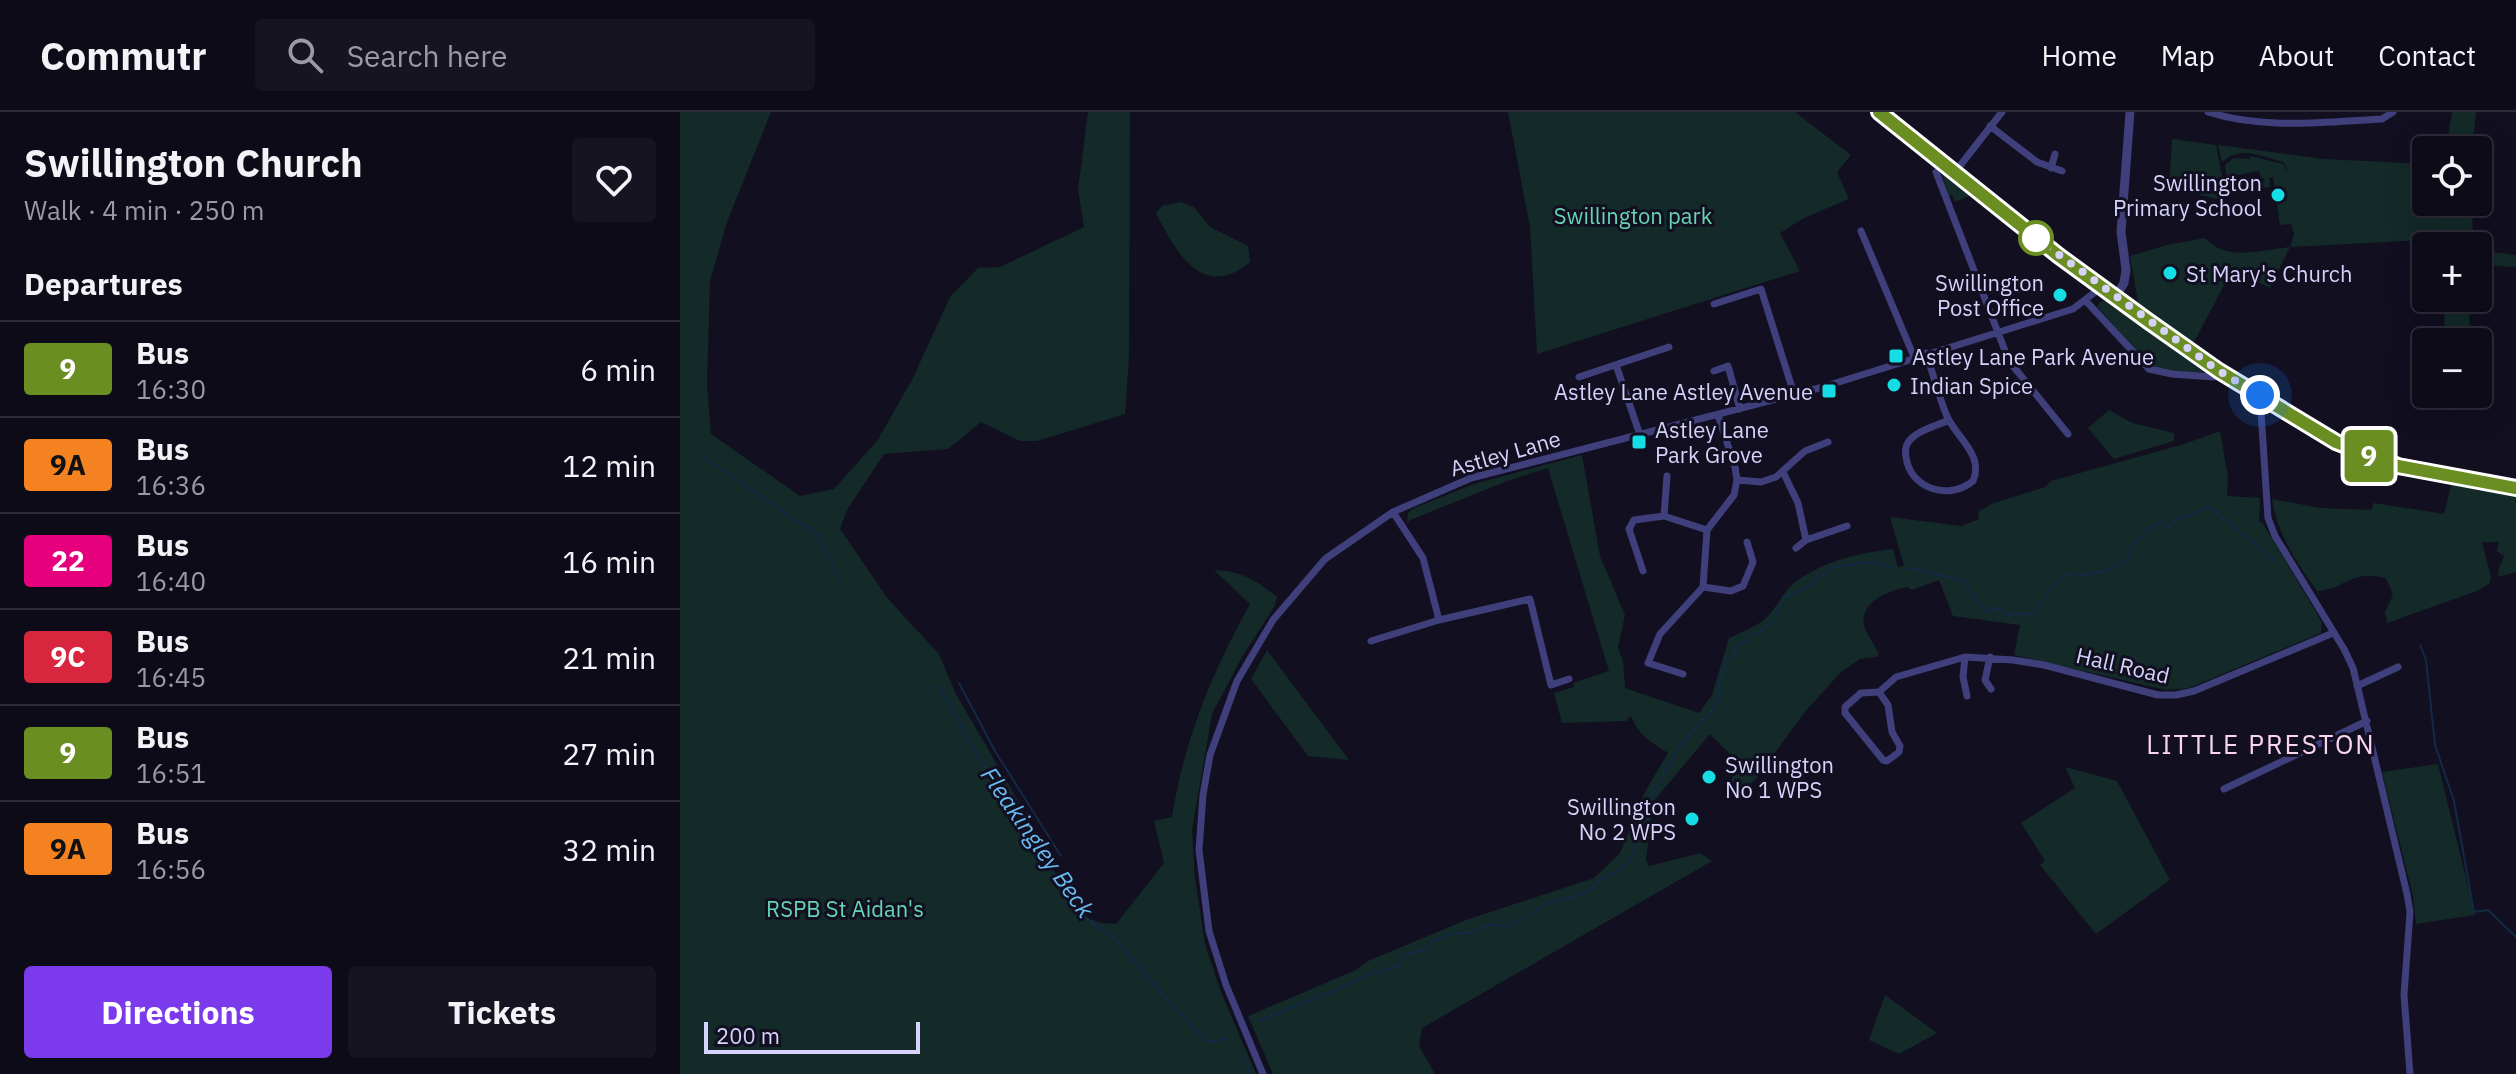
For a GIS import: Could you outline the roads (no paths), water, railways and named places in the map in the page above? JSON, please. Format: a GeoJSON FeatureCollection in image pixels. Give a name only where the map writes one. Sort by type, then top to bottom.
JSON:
{"type":"FeatureCollection","features":[{"type":"Feature","properties":{"kind":"main road"},"geometry":{"type":"LineString","coordinates":[[1879,112],[1935,163],[1955,172],[2059,256],[2219,371],[2336,442],[2398,466],[2516,488]]}},
{"type":"Feature","properties":{"kind":"street"},"geometry":{"type":"LineString","coordinates":[[1955,172],[2002,112]]}},
{"type":"Feature","properties":{"kind":"street"},"geometry":{"type":"LineString","coordinates":[[2116,296],[2124,283],[2126,270],[2121,232],[2130,112]]}},
{"type":"Feature","properties":{"kind":"street"},"geometry":{"type":"LineString","coordinates":[[2208,112],[2267,124],[2382,119],[2393,112]]}},
{"type":"Feature","properties":{"kind":"street"},"geometry":{"type":"LineString","coordinates":[[1990,126],[2037,162],[2062,171]]}},
{"type":"Feature","properties":{"kind":"street"},"geometry":{"type":"LineString","coordinates":[[2051,168],[2055,154]]}},
{"type":"Feature","properties":{"kind":"street"},"geometry":{"type":"LineString","coordinates":[[1935,163],[2009,361],[2068,434]]}},
{"type":"Feature","properties":{"kind":"street"},"geometry":{"type":"LineString","coordinates":[[1861,231],[1914,357]]}},
{"type":"Feature","properties":{"kind":"street","name":"Astley Lane"},"geometry":{"type":"LineString","coordinates":[[1263,1074],[1226,985],[1206,911],[1199,850],[1203,795],[1210,755],[1237,681],[1273,620],[1325,559],[1393,512],[1471,478],[1794,394],[2073,309],[2103,286]]}},
{"type":"Feature","properties":{"kind":"street"},"geometry":{"type":"LineString","coordinates":[[1714,304],[1761,289],[1794,394]]}},
{"type":"Feature","properties":{"kind":"street"},"geometry":{"type":"LineString","coordinates":[[2085,300],[2149,369],[2213,377],[2219,371]]}},
{"type":"Feature","properties":{"kind":"street"},"geometry":{"type":"LineString","coordinates":[[1579,377],[1669,347]]}},
{"type":"Feature","properties":{"kind":"street"},"geometry":{"type":"LineString","coordinates":[[1926,353],[1949,420],[1975,462],[1976,477],[1961,488],[1935,489],[1924,486],[1914,479],[1908,468],[1905,450],[1913,437],[1949,420]]}},
{"type":"Feature","properties":{"kind":"street"},"geometry":{"type":"LineString","coordinates":[[1616,365],[1640,435]]}},
{"type":"Feature","properties":{"kind":"street"},"geometry":{"type":"LineString","coordinates":[[1714,371],[1728,366],[1740,409]]}},
{"type":"Feature","properties":{"kind":"street"},"geometry":{"type":"LineString","coordinates":[[2260,395],[2268,518],[2275,536],[2348,657],[2367,721],[2410,912],[2404,995],[2410,1074]]}},
{"type":"Feature","properties":{"kind":"street"},"geometry":{"type":"LineString","coordinates":[[1683,674],[1646,662],[1660,634],[1703,587],[1707,530],[1734,495],[1737,480],[1718,415]]}},
{"type":"Feature","properties":{"kind":"street"},"geometry":{"type":"LineString","coordinates":[[1737,480],[1761,482],[1783,472],[1805,451],[1828,442]]}},
{"type":"Feature","properties":{"kind":"street"},"geometry":{"type":"LineString","coordinates":[[1783,472],[1798,503],[1806,540]]}},
{"type":"Feature","properties":{"kind":"street"},"geometry":{"type":"LineString","coordinates":[[1664,516],[1667,476]]}},
{"type":"Feature","properties":{"kind":"street"},"geometry":{"type":"LineString","coordinates":[[1393,512],[1423,558],[1439,620]]}},
{"type":"Feature","properties":{"kind":"street"},"geometry":{"type":"LineString","coordinates":[[1624,513],[1632,522]]}},
{"type":"Feature","properties":{"kind":"street"},"geometry":{"type":"LineString","coordinates":[[1632,522],[1664,516],[1707,530]]}},
{"type":"Feature","properties":{"kind":"street"},"geometry":{"type":"LineString","coordinates":[[1632,522],[1629,529],[1643,571]]}},
{"type":"Feature","properties":{"kind":"street"},"geometry":{"type":"LineString","coordinates":[[1796,548],[1806,540],[1847,526]]}},
{"type":"Feature","properties":{"kind":"street"},"geometry":{"type":"LineString","coordinates":[[1703,587],[1731,591],[1743,586],[1753,562],[1747,542]]}},
{"type":"Feature","properties":{"kind":"street"},"geometry":{"type":"LineString","coordinates":[[1371,641],[1439,620],[1530,599],[1551,685],[1569,679]]}},
{"type":"Feature","properties":{"kind":"street","name":"Hall Road"},"geometry":{"type":"LineString","coordinates":[[1879,692],[1896,677],[1965,657],[1990,657],[2070,671],[2152,694],[2176,695],[2194,691],[2333,633]]}},
{"type":"Feature","properties":{"kind":"street"},"geometry":{"type":"LineString","coordinates":[[1965,657],[1963,677],[1967,696]]}},
{"type":"Feature","properties":{"kind":"street"},"geometry":{"type":"LineString","coordinates":[[1990,657],[1985,680],[1991,689]]}},
{"type":"Feature","properties":{"kind":"street"},"geometry":{"type":"LineString","coordinates":[[2357,686],[2398,667]]}},
{"type":"Feature","properties":{"kind":"street"},"geometry":{"type":"LineString","coordinates":[[1879,692],[1888,705],[1892,732],[1900,746],[1899,752],[1887,761],[1844,711],[1861,693],[1879,692]]}},
{"type":"Feature","properties":{"kind":"street"},"geometry":{"type":"LineString","coordinates":[[2224,789],[2367,721]]}},
{"type":"Feature","properties":{"kind":"waterway","name":"Fleakingley Beck"},"geometry":{"type":"LineString","coordinates":[[705,458],[818,535],[841,581]]}},
{"type":"Feature","properties":{"kind":"waterway"},"geometry":{"type":"LineString","coordinates":[[1906,568],[1963,580],[1983,610],[1991,612],[1993,608],[1998,608],[2006,614],[2032,614],[2065,576],[2090,574],[2115,567],[2131,556],[2130,549],[2147,530],[2162,522],[2170,528],[2175,520],[2210,507],[2274,560]]}},
{"type":"Feature","properties":{"kind":"waterway"},"geometry":{"type":"LineString","coordinates":[[1258,1021],[1364,976],[1398,966],[1405,955],[1424,950],[1433,940],[1444,938],[1445,934],[1471,932],[1490,925],[1506,928],[1550,902],[1574,897],[1595,887],[1598,881],[1617,872],[1629,861],[1650,815],[1651,797],[1678,748],[1714,708],[1726,662],[1732,658],[1738,645],[1775,619],[1783,597],[1805,589],[1833,567],[1872,562],[1892,568]]}},
{"type":"Feature","properties":{"kind":"waterway"},"geometry":{"type":"LineString","coordinates":[[2420,645],[2426,660],[2435,745],[2454,801],[2474,912],[2488,910],[2516,937]]}},
{"type":"Feature","properties":{"kind":"waterway"},"geometry":{"type":"LineString","coordinates":[[959,683],[995,751],[1061,856]]}},
{"type":"Feature","properties":{"kind":"waterway","name":"Fleakingley Beck"},"geometry":{"type":"LineString","coordinates":[[938,685],[989,775],[1084,916],[1116,940],[1206,1041],[1227,1038]]}},
{"type":"Feature","properties":{"kind":"waterway"},"geometry":{"type":"LineString","coordinates":[[1243,1057],[1251,1074]]}},
{"type":"Feature","properties":{"kind":"place","name":"Swillington Primary School"},"geometry":{"type":"Point","coordinates":[2278,195]}},
{"type":"Feature","properties":{"kind":"place","name":"St Mary's Church"},"geometry":{"type":"Point","coordinates":[2170,273]}},
{"type":"Feature","properties":{"kind":"place","name":"Swillington Post Office"},"geometry":{"type":"Point","coordinates":[2060,295]}},
{"type":"Feature","properties":{"kind":"place","name":"Astley Lane Park Avenue"},"geometry":{"type":"Point","coordinates":[1896,356]}},
{"type":"Feature","properties":{"kind":"place","name":"Indian Spice"},"geometry":{"type":"Point","coordinates":[1894,385]}},
{"type":"Feature","properties":{"kind":"place","name":"Astley Lane Astley Avenue"},"geometry":{"type":"Point","coordinates":[1829,391]}},
{"type":"Feature","properties":{"kind":"place","name":"Astley Lane Park Grove"},"geometry":{"type":"Point","coordinates":[1639,442]}},
{"type":"Feature","properties":{"kind":"place","name":"Swillington No 1 WPS"},"geometry":{"type":"Point","coordinates":[1709,777]}},
{"type":"Feature","properties":{"kind":"place","name":"Swillington No 2 WPS"},"geometry":{"type":"Point","coordinates":[1692,819]}},
{"type":"Feature","properties":{"kind":"district","name":"LITTLE PRESTON"},"geometry":{"type":"Point","coordinates":[2261,744]}},
{"type":"Feature","properties":{"kind":"park label","name":"Swillington park"},"geometry":{"type":"Point","coordinates":[1633,215]}},
{"type":"Feature","properties":{"kind":"park label","name":"RSPB St Aidan's"},"geometry":{"type":"Point","coordinates":[845,908]}}]}
